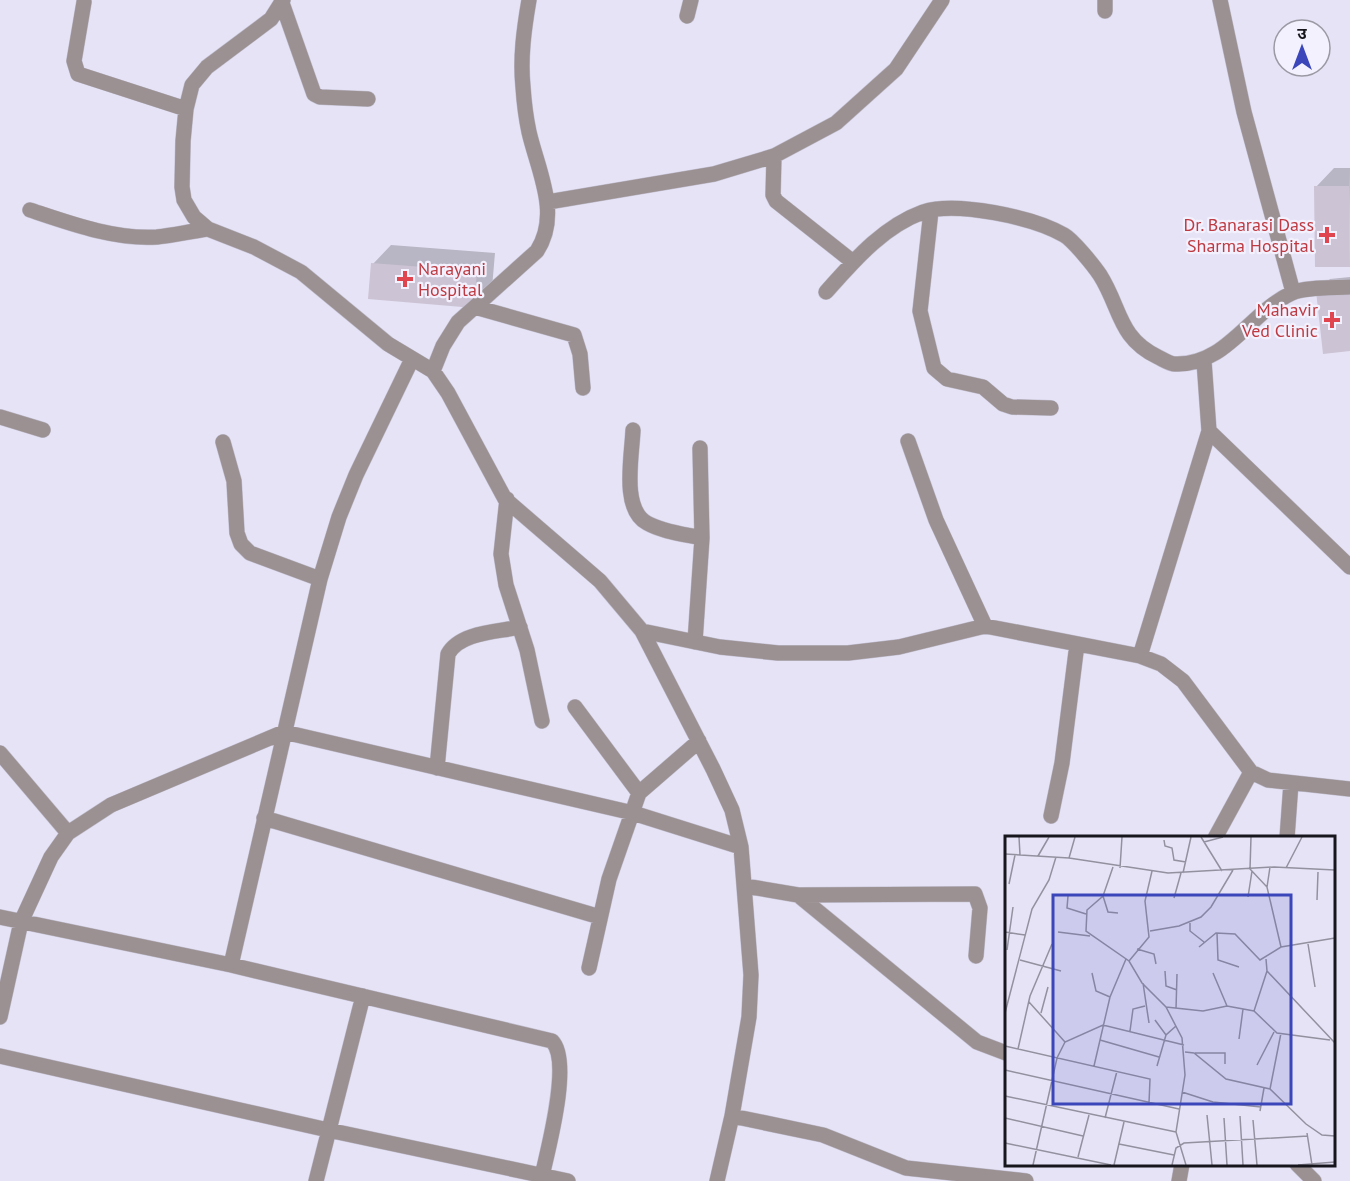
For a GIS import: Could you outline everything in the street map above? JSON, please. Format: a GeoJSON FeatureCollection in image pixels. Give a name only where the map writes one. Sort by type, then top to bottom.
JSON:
{"type":"FeatureCollection","features":[{"type":"Feature","properties":{"kind":"street"},"geometry":{"type":"LineString","coordinates":[[433,372],[443,346],[458,322],[537,251],[546,238],[548,202],[528,131],[523,86],[523,33],[529,0]]}},
{"type":"Feature","properties":{"kind":"street"},"geometry":{"type":"LineString","coordinates":[[687,16],[691,0]]}},
{"type":"Feature","properties":{"kind":"street"},"geometry":{"type":"LineString","coordinates":[[548,202],[714,174],[774,156],[836,123],[896,69],[942,0]]}},
{"type":"Feature","properties":{"kind":"street"},"geometry":{"type":"LineString","coordinates":[[1220,0],[1244,112],[1293,292]]}},
{"type":"Feature","properties":{"kind":"street"},"geometry":{"type":"LineString","coordinates":[[84,2],[74,61],[78,74],[186,109]]}},
{"type":"Feature","properties":{"kind":"street"},"geometry":{"type":"LineString","coordinates":[[368,99],[320,97],[314,94],[283,2],[256,32],[207,68],[192,85],[186,109],[182,187],[184,200],[194,217],[208,229],[254,247],[301,272],[388,344],[433,372],[448,393],[507,500],[600,581],[642,631],[732,810],[741,847],[751,975],[749,1017],[732,1116],[717,1181]]}},
{"type":"Feature","properties":{"kind":"street"},"geometry":{"type":"LineString","coordinates":[[774,156],[773,195],[776,201],[853,262]]}},
{"type":"Feature","properties":{"kind":"street"},"geometry":{"type":"LineString","coordinates":[[826,292],[853,262],[894,227],[931,211],[961,209],[1031,221],[1065,236],[1100,275],[1124,329],[1144,350],[1173,364],[1204,361],[1224,348],[1256,316],[1293,292],[1350,287]]}},
{"type":"Feature","properties":{"kind":"street"},"geometry":{"type":"LineString","coordinates":[[30,210],[80,226],[116,233],[156,237],[208,229]]}},
{"type":"Feature","properties":{"kind":"street"},"geometry":{"type":"LineString","coordinates":[[931,211],[920,311],[934,368],[946,379],[983,387],[1003,404],[1051,408]]}},
{"type":"Feature","properties":{"kind":"street"},"geometry":{"type":"LineString","coordinates":[[475,307],[574,335],[580,354],[583,388]]}},
{"type":"Feature","properties":{"kind":"street"},"geometry":{"type":"LineString","coordinates":[[231,965],[320,579],[352,486],[412,359]]}},
{"type":"Feature","properties":{"kind":"street"},"geometry":{"type":"LineString","coordinates":[[1140,656],[1209,431],[1204,361]]}},
{"type":"Feature","properties":{"kind":"street"},"geometry":{"type":"LineString","coordinates":[[0,417],[43,430]]}},
{"type":"Feature","properties":{"kind":"street"},"geometry":{"type":"LineString","coordinates":[[633,430],[631,499],[637,516],[656,527],[702,538]]}},
{"type":"Feature","properties":{"kind":"street"},"geometry":{"type":"LineString","coordinates":[[1209,431],[1350,567]]}},
{"type":"Feature","properties":{"kind":"street"},"geometry":{"type":"LineString","coordinates":[[908,441],[936,520],[985,626]]}},
{"type":"Feature","properties":{"kind":"street"},"geometry":{"type":"LineString","coordinates":[[223,442],[234,481],[237,533],[241,544],[249,553],[320,579]]}},
{"type":"Feature","properties":{"kind":"street"},"geometry":{"type":"LineString","coordinates":[[695,642],[702,538],[700,448]]}},
{"type":"Feature","properties":{"kind":"street"},"geometry":{"type":"LineString","coordinates":[[507,500],[501,554],[506,585],[520,627],[542,721]]}},
{"type":"Feature","properties":{"kind":"street"},"geometry":{"type":"LineString","coordinates":[[642,631],[720,647],[778,653],[848,653],[899,646],[985,626],[1140,656],[1161,664],[1183,681],[1251,772],[1268,780],[1350,789]]}},
{"type":"Feature","properties":{"kind":"street"},"geometry":{"type":"LineString","coordinates":[[437,768],[448,654],[452,646],[460,640],[520,627]]}},
{"type":"Feature","properties":{"kind":"street"},"geometry":{"type":"LineString","coordinates":[[1051,816],[1062,762],[1077,644]]}},
{"type":"Feature","properties":{"kind":"street"},"geometry":{"type":"LineString","coordinates":[[575,707],[639,793]]}},
{"type":"Feature","properties":{"kind":"street"},"geometry":{"type":"LineString","coordinates":[[0,1017],[21,922],[51,857],[68,833],[111,805],[284,732],[633,813],[741,847]]}},
{"type":"Feature","properties":{"kind":"street"},"geometry":{"type":"LineString","coordinates":[[589,968],[609,879],[639,793],[699,741]]}},
{"type":"Feature","properties":{"kind":"street"},"geometry":{"type":"LineString","coordinates":[[0,753],[68,833]]}},
{"type":"Feature","properties":{"kind":"street"},"geometry":{"type":"LineString","coordinates":[[1216,836],[1251,772]]}},
{"type":"Feature","properties":{"kind":"street"},"geometry":{"type":"LineString","coordinates":[[1287,836],[1291,783]]}},
{"type":"Feature","properties":{"kind":"street"},"geometry":{"type":"LineString","coordinates":[[264,818],[600,917]]}},
{"type":"Feature","properties":{"kind":"street"},"geometry":{"type":"LineString","coordinates":[[745,886],[798,896],[975,894],[980,908],[976,956]]}},
{"type":"Feature","properties":{"kind":"street"},"geometry":{"type":"LineString","coordinates":[[798,896],[977,1042],[1005,1053]]}},
{"type":"Feature","properties":{"kind":"street"},"geometry":{"type":"LineString","coordinates":[[0,917],[231,965],[552,1041],[556,1046],[559,1067],[558,1091],[542,1176]]}},
{"type":"Feature","properties":{"kind":"street"},"geometry":{"type":"LineString","coordinates":[[316,1181],[363,996]]}},
{"type":"Feature","properties":{"kind":"street"},"geometry":{"type":"LineString","coordinates":[[0,1056],[568,1181]]}},
{"type":"Feature","properties":{"kind":"street"},"geometry":{"type":"LineString","coordinates":[[732,1116],[823,1134],[906,1168],[1026,1181]]}},
{"type":"Feature","properties":{"kind":"street"},"geometry":{"type":"LineString","coordinates":[[1179,1181],[1182,1166]]}},
{"type":"Feature","properties":{"kind":"street"},"geometry":{"type":"LineString","coordinates":[[1299,1166],[1314,1181]]}},
{"type":"Feature","properties":{"kind":"building"},"geometry":{"type":"Polygon","coordinates":[[[1314,186],[1349,186],[1350,267],[1315,267],[1314,186]]]}},
{"type":"Feature","properties":{"kind":"building"},"geometry":{"type":"Polygon","coordinates":[[[371,263],[477,271],[474,308],[368,299],[371,263]]]}},
{"type":"Feature","properties":{"kind":"building"},"geometry":{"type":"Polygon","coordinates":[[[1350,288],[1350,351],[1323,354],[1316,291],[1350,288]]]}},
{"type":"Feature","properties":{"kind":"place","name":"Dr. Banarasi Dass Sharma Hospital"},"geometry":{"type":"Point","coordinates":[1327,235]}},
{"type":"Feature","properties":{"kind":"place","name":"Narayani Hospital"},"geometry":{"type":"Point","coordinates":[405,279]}},
{"type":"Feature","properties":{"kind":"place","name":"Mahavir Ved Clinic"},"geometry":{"type":"Point","coordinates":[1332,320]}}]}
